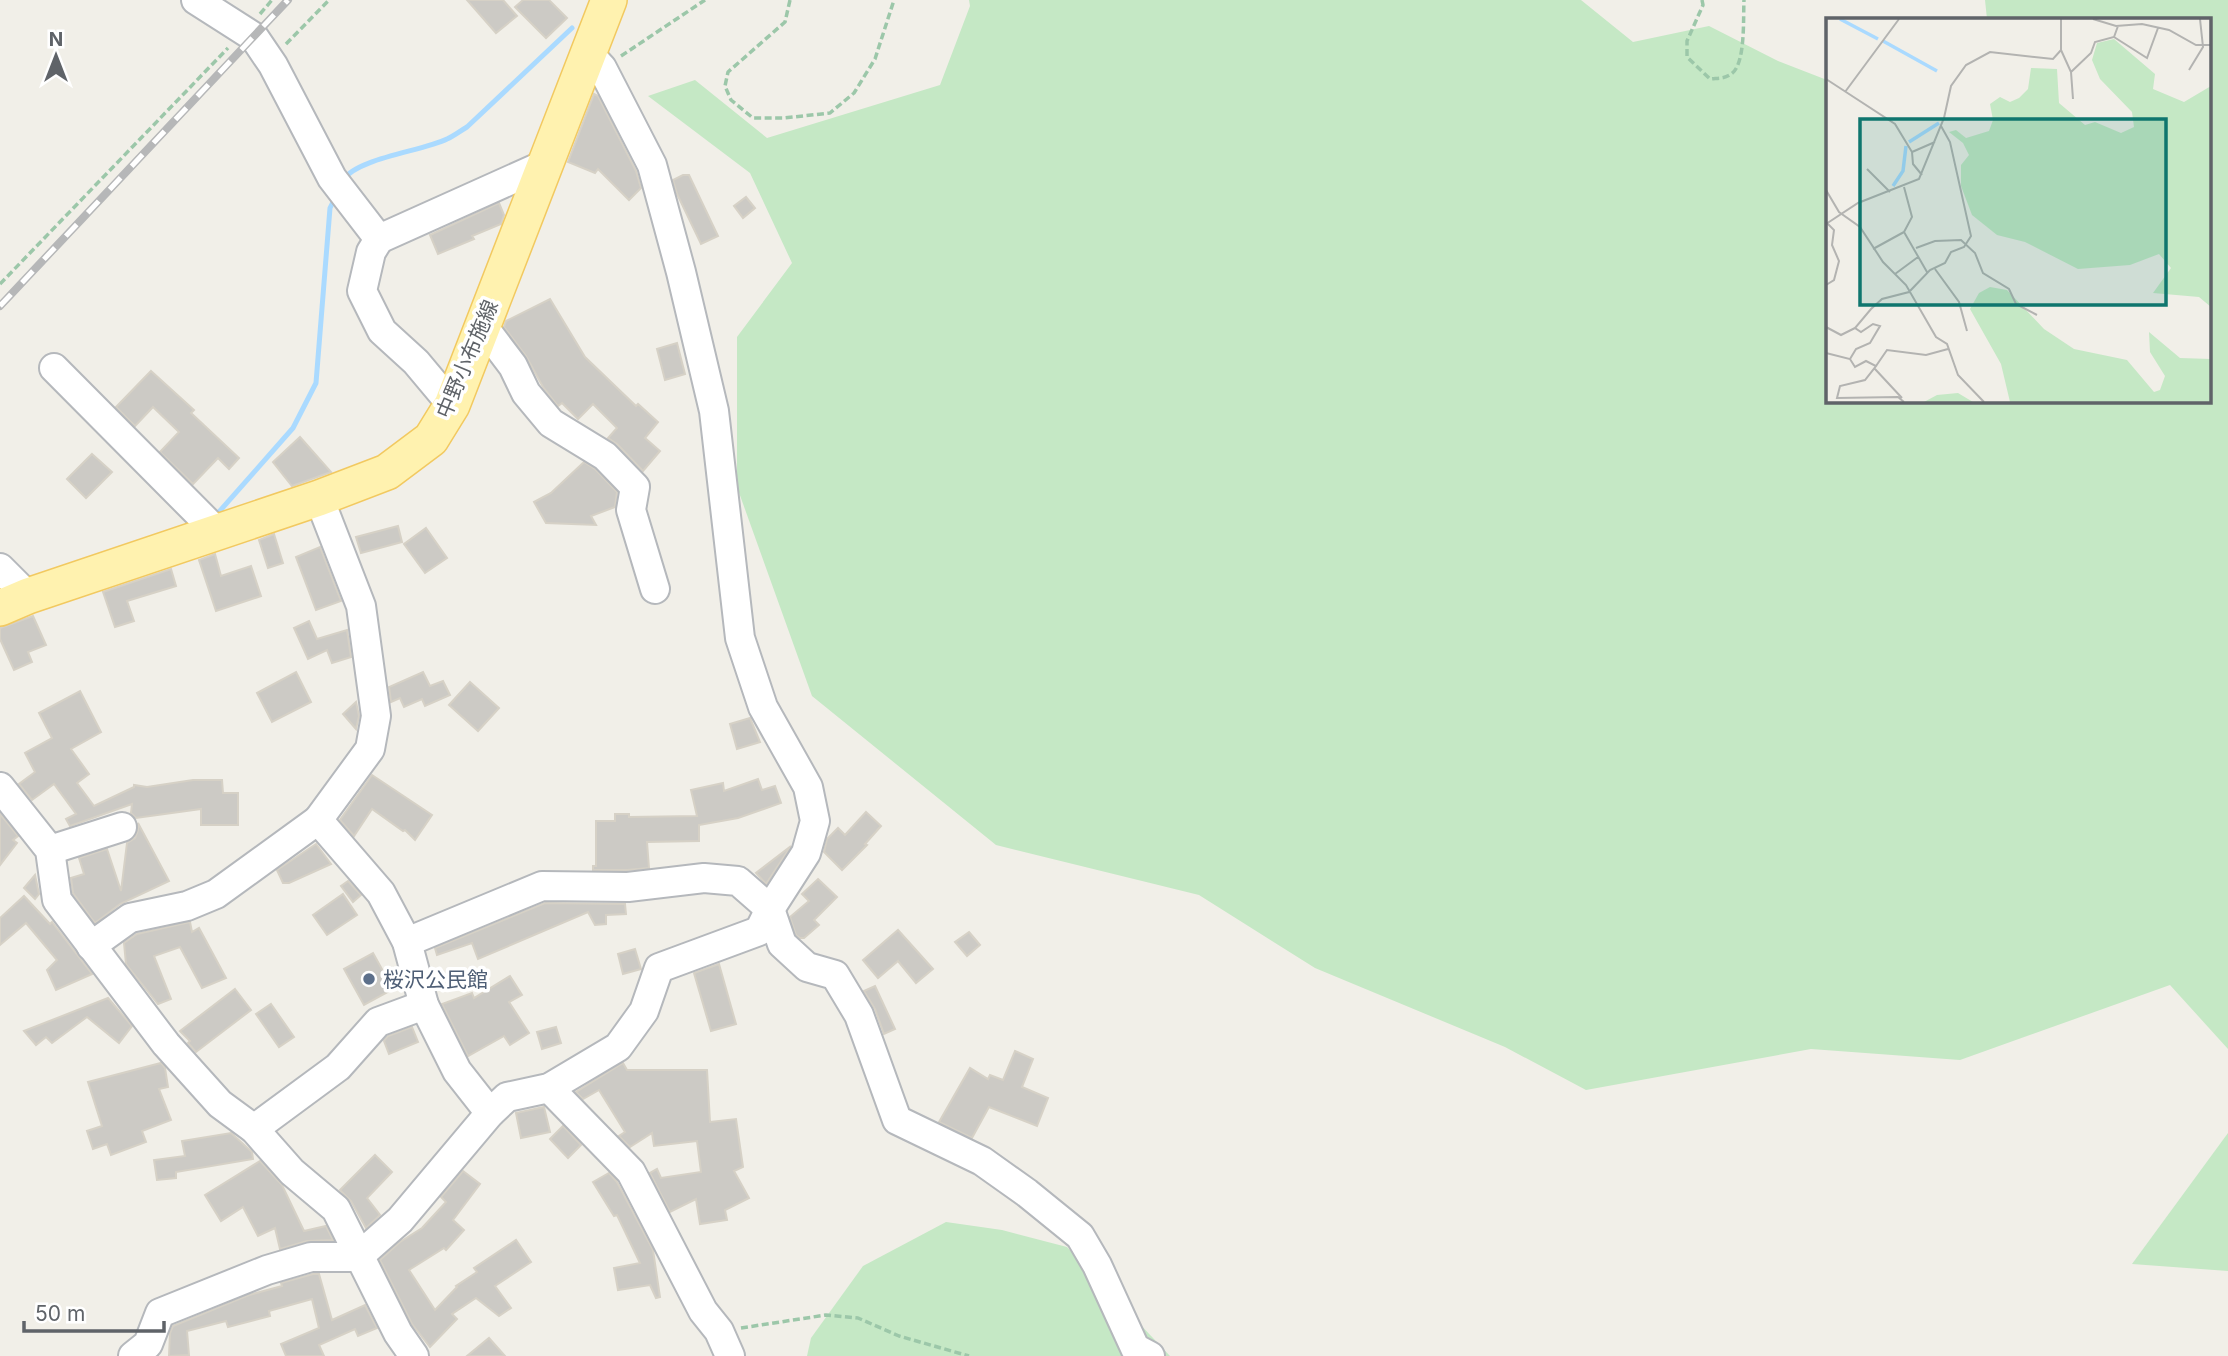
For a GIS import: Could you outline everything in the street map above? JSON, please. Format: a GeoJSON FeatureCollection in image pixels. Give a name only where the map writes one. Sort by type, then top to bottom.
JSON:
{"type":"FeatureCollection","features":[{"type":"Feature","properties":{"kind":"main road","name":"中野小布施線"},"geometry":{"type":"LineString","coordinates":[[14,602],[319,498],[387,472],[431,439],[452,405],[546,164],[596,61],[609,0]]}},
{"type":"Feature","properties":{"kind":"street"},"geometry":{"type":"LineString","coordinates":[[196,0],[254,37],[270,61],[332,178],[379,239]]}},
{"type":"Feature","properties":{"kind":"street"},"geometry":{"type":"LineString","coordinates":[[133,1356],[148,1344],[160,1313],[267,1270],[312,1257],[358,1257],[400,1220],[507,1097],[549,1088],[618,1047],[645,1011],[659,968],[758,931],[806,853],[815,821],[807,787],[762,707],[740,638],[714,411],[681,272],[652,165],[596,61]]}},
{"type":"Feature","properties":{"kind":"street"},"geometry":{"type":"LineString","coordinates":[[452,405],[416,362],[382,331],[362,291],[371,252],[379,239],[546,164]]}},
{"type":"Feature","properties":{"kind":"street"},"geometry":{"type":"LineString","coordinates":[[482,325],[513,366],[526,393],[551,423],[605,456],[635,487],[631,510],[655,589]]}},
{"type":"Feature","properties":{"kind":"street"},"geometry":{"type":"LineString","coordinates":[[54,368],[217,532]]}},
{"type":"Feature","properties":{"kind":"street"},"geometry":{"type":"LineString","coordinates":[[91,946],[130,918],[187,906],[216,894],[318,820],[370,748],[376,716],[361,606],[319,498]]}},
{"type":"Feature","properties":{"kind":"street"},"geometry":{"type":"LineString","coordinates":[[0,568],[14,602]]}},
{"type":"Feature","properties":{"kind":"street"},"geometry":{"type":"LineString","coordinates":[[0,787],[50,850],[57,900],[166,1044],[220,1104],[254,1129],[292,1172],[336,1209],[398,1333],[414,1356]]}},
{"type":"Feature","properties":{"kind":"street"},"geometry":{"type":"LineString","coordinates":[[318,820],[381,893],[407,942],[424,1005],[457,1071],[490,1114]]}},
{"type":"Feature","properties":{"kind":"street"},"geometry":{"type":"LineString","coordinates":[[50,850],[122,827]]}},
{"type":"Feature","properties":{"kind":"street"},"geometry":{"type":"LineString","coordinates":[[407,942],[542,886],[628,887],[704,878],[738,881],[770,908],[782,944],[807,967],[835,975],[859,1015],[897,1120],[982,1161],[1080,1236],[1102,1275],[1135,1348],[1150,1356]]}},
{"type":"Feature","properties":{"kind":"street"},"geometry":{"type":"LineString","coordinates":[[254,1129],[338,1067],[378,1021],[424,1005]]}},
{"type":"Feature","properties":{"kind":"street"},"geometry":{"type":"LineString","coordinates":[[549,1088],[631,1172],[724,1344]]}},
{"type":"Feature","properties":{"kind":"path"},"geometry":{"type":"LineString","coordinates":[[270,61],[329,0]]}},
{"type":"Feature","properties":{"kind":"path"},"geometry":{"type":"LineString","coordinates":[[596,61],[705,0]]}},
{"type":"Feature","properties":{"kind":"path"},"geometry":{"type":"LineString","coordinates":[[790,0],[785,22],[728,72],[725,86],[730,100],[753,118],[830,113],[854,93],[875,59],[894,0]]}},
{"type":"Feature","properties":{"kind":"path"},"geometry":{"type":"LineString","coordinates":[[1702,0],[1703,5],[1687,41],[1687,57],[1710,79],[1722,78],[1737,69],[1741,57],[1744,0]]}},
{"type":"Feature","properties":{"kind":"path"},"geometry":{"type":"LineString","coordinates":[[0,284],[245,32]]}},
{"type":"Feature","properties":{"kind":"path"},"geometry":{"type":"LineString","coordinates":[[724,1344],[826,1315],[858,1318],[899,1336],[969,1356]]}},
{"type":"Feature","properties":{"kind":"green space"},"geometry":{"type":"Polygon","coordinates":[[[969,0],[1581,0],[1633,42],[1709,26],[1778,61],[1826,80],[1826,402],[2210,402],[2210,18],[1987,18],[1985,0],[2228,0],[2228,1049],[2170,985],[1960,1060],[1811,1049],[1586,1090],[1505,1047],[1315,968],[1199,895],[996,845],[812,696],[737,487],[737,337],[792,263],[750,173],[648,96],[695,80],[767,138],[940,85],[970,6],[969,0]]]}},
{"type":"Feature","properties":{"kind":"green space"},"geometry":{"type":"Polygon","coordinates":[[[2228,1133],[2228,1271],[2132,1264],[2228,1133]]]}},
{"type":"Feature","properties":{"kind":"green space"},"geometry":{"type":"Polygon","coordinates":[[[946,1222],[1002,1230],[1067,1247],[1170,1356],[807,1356],[811,1338],[863,1266],[946,1222]]]}},
{"type":"Feature","properties":{"kind":"building"},"geometry":{"type":"Polygon","coordinates":[[[467,0],[503,0],[517,16],[496,33],[467,0]]]}},
{"type":"Feature","properties":{"kind":"building"},"geometry":{"type":"Polygon","coordinates":[[[523,0],[549,0],[567,18],[546,38],[515,7],[523,0]]]}},
{"type":"Feature","properties":{"kind":"building"},"geometry":{"type":"Polygon","coordinates":[[[594,94],[598,96],[636,171],[641,188],[629,200],[598,169],[595,173],[568,162],[594,94]]]}},
{"type":"Feature","properties":{"kind":"building"},"geometry":{"type":"Polygon","coordinates":[[[689,175],[718,236],[701,244],[673,180],[689,175]]]}},
{"type":"Feature","properties":{"kind":"building"},"geometry":{"type":"Polygon","coordinates":[[[746,197],[755,208],[743,218],[734,206],[746,197]]]}},
{"type":"Feature","properties":{"kind":"building"},"geometry":{"type":"Polygon","coordinates":[[[499,203],[504,215],[501,224],[438,254],[430,235],[499,203]]]}},
{"type":"Feature","properties":{"kind":"building"},"geometry":{"type":"Polygon","coordinates":[[[550,299],[585,357],[636,406],[638,404],[658,422],[645,438],[660,451],[643,471],[608,438],[617,428],[593,404],[578,419],[562,403],[558,406],[504,327],[506,321],[550,299]]]}},
{"type":"Feature","properties":{"kind":"building"},"geometry":{"type":"Polygon","coordinates":[[[677,343],[685,374],[665,380],[657,349],[677,343]]]}},
{"type":"Feature","properties":{"kind":"building"},"geometry":{"type":"Polygon","coordinates":[[[151,371],[194,410],[191,413],[239,458],[229,469],[218,458],[193,484],[160,452],[179,432],[153,407],[135,426],[116,407],[151,371]]]}},
{"type":"Feature","properties":{"kind":"building"},"geometry":{"type":"Polygon","coordinates":[[[300,437],[331,472],[292,486],[273,462],[300,437]]]}},
{"type":"Feature","properties":{"kind":"building"},"geometry":{"type":"Polygon","coordinates":[[[92,454],[112,472],[86,498],[67,479],[92,454]]]}},
{"type":"Feature","properties":{"kind":"building"},"geometry":{"type":"Polygon","coordinates":[[[584,462],[595,469],[617,492],[615,507],[591,516],[596,525],[546,523],[534,502],[551,493],[584,462]]]}},
{"type":"Feature","properties":{"kind":"building"},"geometry":{"type":"Polygon","coordinates":[[[398,526],[402,542],[361,553],[356,537],[398,526]]]}},
{"type":"Feature","properties":{"kind":"building"},"geometry":{"type":"Polygon","coordinates":[[[426,528],[447,558],[425,573],[404,544],[426,528]]]}},
{"type":"Feature","properties":{"kind":"building"},"geometry":{"type":"Polygon","coordinates":[[[274,534],[283,563],[268,568],[259,540],[274,534]]]}},
{"type":"Feature","properties":{"kind":"building"},"geometry":{"type":"Polygon","coordinates":[[[320,547],[341,601],[316,610],[296,557],[320,547]]]}},
{"type":"Feature","properties":{"kind":"building"},"geometry":{"type":"Polygon","coordinates":[[[215,554],[221,576],[251,566],[261,596],[216,611],[199,560],[215,554]]]}},
{"type":"Feature","properties":{"kind":"building"},"geometry":{"type":"Polygon","coordinates":[[[171,569],[176,586],[127,601],[134,621],[115,627],[103,592],[171,569]]]}},
{"type":"Feature","properties":{"kind":"building"},"geometry":{"type":"Polygon","coordinates":[[[33,616],[46,645],[28,652],[32,662],[14,670],[0,639],[0,628],[33,616]]]}},
{"type":"Feature","properties":{"kind":"building"},"geometry":{"type":"Polygon","coordinates":[[[309,621],[317,639],[347,630],[351,657],[332,663],[327,650],[308,659],[294,628],[309,621]]]}},
{"type":"Feature","properties":{"kind":"building"},"geometry":{"type":"Polygon","coordinates":[[[296,672],[311,702],[272,722],[257,693],[296,672]]]}},
{"type":"Feature","properties":{"kind":"building"},"geometry":{"type":"Polygon","coordinates":[[[423,672],[430,686],[443,681],[450,695],[425,706],[422,699],[404,707],[400,698],[391,702],[389,687],[423,672]]]}},
{"type":"Feature","properties":{"kind":"building"},"geometry":{"type":"Polygon","coordinates":[[[470,682],[499,708],[478,731],[449,705],[470,682]]]}},
{"type":"Feature","properties":{"kind":"building"},"geometry":{"type":"Polygon","coordinates":[[[80,691],[101,732],[71,749],[89,774],[77,783],[94,806],[134,785],[147,787],[193,780],[222,780],[223,793],[238,793],[238,825],[201,825],[201,809],[136,818],[131,813],[132,804],[70,826],[66,819],[76,814],[54,784],[32,800],[19,784],[35,772],[25,753],[52,738],[39,713],[80,691]]]}},
{"type":"Feature","properties":{"kind":"building"},"geometry":{"type":"Polygon","coordinates":[[[356,702],[359,716],[356,729],[343,714],[356,702]]]}},
{"type":"Feature","properties":{"kind":"building"},"geometry":{"type":"Polygon","coordinates":[[[750,718],[760,742],[737,749],[730,724],[750,718]]]}},
{"type":"Feature","properties":{"kind":"building"},"geometry":{"type":"Polygon","coordinates":[[[372,775],[432,815],[415,840],[405,830],[372,809],[354,836],[340,820],[372,775]]]}},
{"type":"Feature","properties":{"kind":"building"},"geometry":{"type":"Polygon","coordinates":[[[758,779],[762,790],[775,786],[781,803],[738,818],[699,825],[699,841],[647,842],[649,868],[593,870],[593,866],[596,866],[596,821],[615,821],[615,814],[629,814],[629,817],[697,816],[691,790],[723,783],[724,791],[758,779]]]}},
{"type":"Feature","properties":{"kind":"building"},"geometry":{"type":"Polygon","coordinates":[[[866,812],[881,826],[865,844],[867,845],[842,870],[824,852],[827,839],[838,828],[845,835],[866,812]]]}},
{"type":"Feature","properties":{"kind":"building"},"geometry":{"type":"Polygon","coordinates":[[[0,814],[18,836],[13,840],[17,843],[0,865],[0,814]]]}},
{"type":"Feature","properties":{"kind":"building"},"geometry":{"type":"Polygon","coordinates":[[[138,823],[169,881],[120,904],[95,923],[73,893],[71,878],[84,874],[79,858],[107,849],[121,891],[127,843],[135,838],[138,823]]]}},
{"type":"Feature","properties":{"kind":"building"},"geometry":{"type":"Polygon","coordinates":[[[316,844],[331,864],[289,883],[283,883],[277,870],[316,844]]]}},
{"type":"Feature","properties":{"kind":"building"},"geometry":{"type":"Polygon","coordinates":[[[791,846],[766,884],[756,873],[791,846]]]}},
{"type":"Feature","properties":{"kind":"building"},"geometry":{"type":"Polygon","coordinates":[[[35,875],[39,894],[35,899],[24,888],[35,875]]]}},
{"type":"Feature","properties":{"kind":"building"},"geometry":{"type":"Polygon","coordinates":[[[818,879],[837,897],[814,920],[819,925],[804,938],[800,938],[796,935],[790,917],[809,901],[802,894],[818,879]]]}},
{"type":"Feature","properties":{"kind":"building"},"geometry":{"type":"Polygon","coordinates":[[[348,881],[361,895],[353,902],[341,886],[348,881]]]}},
{"type":"Feature","properties":{"kind":"building"},"geometry":{"type":"Polygon","coordinates":[[[343,894],[357,915],[327,935],[313,915],[343,894]]]}},
{"type":"Feature","properties":{"kind":"building"},"geometry":{"type":"Polygon","coordinates":[[[24,896],[50,924],[52,922],[92,974],[56,990],[47,970],[57,960],[26,923],[0,945],[0,918],[24,896]]]}},
{"type":"Feature","properties":{"kind":"building"},"geometry":{"type":"Polygon","coordinates":[[[545,903],[625,904],[626,914],[606,915],[606,924],[595,925],[588,912],[478,959],[472,943],[437,955],[435,948],[545,903]]]}},
{"type":"Feature","properties":{"kind":"building"},"geometry":{"type":"Polygon","coordinates":[[[190,922],[192,932],[199,928],[226,978],[202,988],[180,947],[154,956],[171,999],[158,1004],[126,964],[124,943],[137,934],[190,922]]]}},
{"type":"Feature","properties":{"kind":"building"},"geometry":{"type":"Polygon","coordinates":[[[898,930],[933,969],[916,983],[898,961],[878,978],[863,960],[898,930]]]}},
{"type":"Feature","properties":{"kind":"building"},"geometry":{"type":"Polygon","coordinates":[[[969,932],[980,945],[967,956],[955,942],[969,932]]]}},
{"type":"Feature","properties":{"kind":"building"},"geometry":{"type":"Polygon","coordinates":[[[635,949],[641,969],[623,974],[618,954],[635,949]]]}},
{"type":"Feature","properties":{"kind":"building","name":"桜沢公民館"},"geometry":{"type":"Polygon","coordinates":[[[373,953],[393,989],[364,1005],[344,969],[373,953]]]}},
{"type":"Feature","properties":{"kind":"building"},"geometry":{"type":"Polygon","coordinates":[[[719,964],[736,1024],[711,1031],[694,973],[719,964]]]}},
{"type":"Feature","properties":{"kind":"building"},"geometry":{"type":"Polygon","coordinates":[[[510,976],[522,995],[509,1002],[529,1033],[510,1045],[504,1036],[468,1056],[442,1004],[472,993],[474,998],[510,976]]]}},
{"type":"Feature","properties":{"kind":"building"},"geometry":{"type":"Polygon","coordinates":[[[875,986],[895,1029],[884,1034],[875,1009],[864,991],[875,986]]]}},
{"type":"Feature","properties":{"kind":"building"},"geometry":{"type":"Polygon","coordinates":[[[235,989],[251,1010],[196,1052],[180,1031],[235,989]]]}},
{"type":"Feature","properties":{"kind":"building"},"geometry":{"type":"Polygon","coordinates":[[[108,998],[132,1026],[119,1043],[87,1017],[52,1043],[46,1037],[36,1045],[24,1031],[108,998]]]}},
{"type":"Feature","properties":{"kind":"building"},"geometry":{"type":"Polygon","coordinates":[[[271,1004],[294,1037],[279,1047],[256,1014],[271,1004]]]}},
{"type":"Feature","properties":{"kind":"building"},"geometry":{"type":"Polygon","coordinates":[[[412,1027],[418,1042],[389,1054],[384,1041],[388,1036],[412,1027]]]}},
{"type":"Feature","properties":{"kind":"building"},"geometry":{"type":"Polygon","coordinates":[[[556,1027],[561,1043],[542,1049],[537,1032],[556,1027]]]}},
{"type":"Feature","properties":{"kind":"building"},"geometry":{"type":"Polygon","coordinates":[[[1015,1051],[1033,1059],[1022,1087],[1048,1098],[1037,1126],[989,1107],[972,1138],[939,1122],[970,1068],[988,1079],[990,1075],[1003,1080],[1015,1051]]]}},
{"type":"Feature","properties":{"kind":"building"},"geometry":{"type":"Polygon","coordinates":[[[161,1063],[165,1068],[168,1087],[159,1089],[171,1120],[142,1131],[146,1142],[111,1155],[107,1144],[93,1149],[87,1131],[102,1126],[88,1082],[161,1063]]]}},
{"type":"Feature","properties":{"kind":"building"},"geometry":{"type":"Polygon","coordinates":[[[623,1063],[627,1070],[707,1070],[710,1122],[736,1119],[743,1167],[734,1171],[749,1198],[725,1210],[727,1220],[700,1224],[696,1199],[670,1212],[650,1173],[657,1169],[661,1178],[701,1172],[697,1141],[654,1146],[652,1133],[630,1147],[619,1136],[625,1132],[599,1090],[583,1099],[576,1092],[623,1063]]]}},
{"type":"Feature","properties":{"kind":"building"},"geometry":{"type":"Polygon","coordinates":[[[544,1107],[550,1132],[521,1138],[516,1113],[544,1107]]]}},
{"type":"Feature","properties":{"kind":"building"},"geometry":{"type":"Polygon","coordinates":[[[563,1126],[581,1145],[568,1158],[550,1139],[563,1126]]]}},
{"type":"Feature","properties":{"kind":"building"},"geometry":{"type":"Polygon","coordinates":[[[231,1133],[252,1152],[253,1159],[176,1172],[176,1178],[157,1180],[154,1160],[185,1156],[182,1141],[231,1133]]]}},
{"type":"Feature","properties":{"kind":"building"},"geometry":{"type":"Polygon","coordinates":[[[375,1155],[392,1172],[367,1198],[380,1215],[366,1228],[351,1201],[340,1190],[375,1155]]]}},
{"type":"Feature","properties":{"kind":"building"},"geometry":{"type":"Polygon","coordinates":[[[260,1161],[282,1185],[304,1231],[326,1226],[333,1240],[307,1241],[280,1249],[275,1228],[258,1236],[243,1207],[221,1221],[205,1195],[260,1161]]]}},
{"type":"Feature","properties":{"kind":"building"},"geometry":{"type":"Polygon","coordinates":[[[463,1171],[480,1184],[453,1220],[464,1230],[446,1250],[444,1248],[409,1270],[435,1310],[456,1286],[477,1272],[474,1268],[516,1240],[531,1262],[495,1286],[511,1308],[499,1316],[476,1298],[452,1314],[457,1319],[430,1347],[412,1324],[380,1260],[400,1242],[422,1228],[446,1202],[441,1197],[463,1171]]]}},
{"type":"Feature","properties":{"kind":"building"},"geometry":{"type":"Polygon","coordinates":[[[609,1173],[617,1182],[653,1250],[660,1297],[656,1298],[650,1285],[618,1290],[614,1268],[640,1263],[617,1215],[614,1216],[593,1182],[609,1173]]]}},
{"type":"Feature","properties":{"kind":"building"},"geometry":{"type":"Polygon","coordinates":[[[319,1274],[332,1320],[365,1305],[377,1328],[358,1336],[355,1329],[319,1345],[324,1356],[286,1356],[281,1344],[319,1328],[312,1299],[269,1311],[270,1316],[228,1327],[226,1321],[187,1331],[189,1355],[169,1356],[173,1326],[249,1295],[282,1286],[281,1283],[319,1274]]]}},
{"type":"Feature","properties":{"kind":"building"},"geometry":{"type":"Polygon","coordinates":[[[489,1338],[505,1356],[467,1356],[489,1338]]]}},
{"type":"Feature","properties":{"kind":"waterway"},"geometry":{"type":"LineString","coordinates":[[343,180],[362,166],[450,138],[467,127],[572,28]]}},
{"type":"Feature","properties":{"kind":"waterway"},"geometry":{"type":"LineString","coordinates":[[218,513],[293,428],[316,383],[330,208],[335,198]]}},
{"type":"Feature","properties":{"kind":"railway"},"geometry":{"type":"LineString","coordinates":[[0,306],[288,0]]}},
{"type":"Feature","properties":{"kind":"place","name":"桜沢公民館"},"geometry":{"type":"Point","coordinates":[369,979]}}]}
